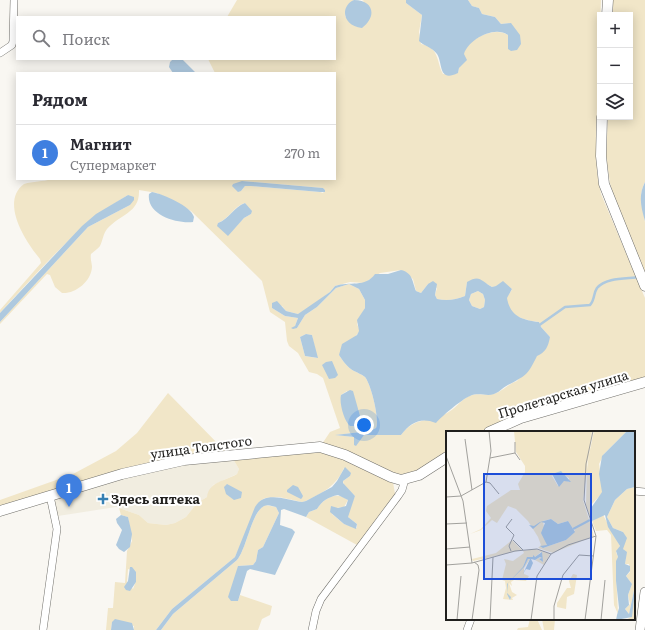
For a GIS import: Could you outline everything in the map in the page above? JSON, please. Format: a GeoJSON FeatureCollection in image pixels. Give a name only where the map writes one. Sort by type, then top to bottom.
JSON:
{"type":"FeatureCollection","features":[{"type":"Feature","properties":{"kind":"main road"},"geometry":{"type":"LineString","coordinates":[[607,12],[608,0]]}},
{"type":"Feature","properties":{"kind":"main road"},"geometry":{"type":"LineString","coordinates":[[602,120],[601,156],[604,184],[645,286]]}},
{"type":"Feature","properties":{"kind":"main road","name":"Пролетарская улица"},"geometry":{"type":"LineString","coordinates":[[491,431],[521,418],[645,382]]}},
{"type":"Feature","properties":{"kind":"main road","name":"улица Толстого"},"geometry":{"type":"LineString","coordinates":[[0,511],[122,474],[167,463],[313,447],[345,454],[391,477],[405,479]]}},
{"type":"Feature","properties":{"kind":"main road"},"geometry":{"type":"LineString","coordinates":[[405,479],[419,475],[446,458]]}},
{"type":"Feature","properties":{"kind":"street"},"geometry":{"type":"LineString","coordinates":[[0,54],[12,46],[14,0]]}},
{"type":"Feature","properties":{"kind":"street"},"geometry":{"type":"LineString","coordinates":[[312,630],[316,611],[321,599],[398,496],[402,490],[405,479]]}},
{"type":"Feature","properties":{"kind":"street"},"geometry":{"type":"LineString","coordinates":[[635,491],[645,492]]}},
{"type":"Feature","properties":{"kind":"street"},"geometry":{"type":"LineString","coordinates":[[44,630],[57,529],[50,496]]}},
{"type":"Feature","properties":{"kind":"street"},"geometry":{"type":"LineString","coordinates":[[640,630],[645,592]]}},
{"type":"Feature","properties":{"kind":"street"},"geometry":{"type":"LineString","coordinates":[[467,630],[471,620]]}},
{"type":"Feature","properties":{"kind":"shaded area"},"geometry":{"type":"Polygon","coordinates":[[[237,0],[354,0],[347,7],[345,17],[364,1],[362,0],[406,0],[406,3],[422,15],[419,32],[421,44],[427,46],[434,52],[443,74],[458,73],[464,51],[467,46],[475,39],[486,34],[498,32],[508,35],[508,49],[511,23],[501,24],[495,17],[482,14],[479,8],[472,6],[468,0],[601,0],[601,12],[597,12],[597,173],[601,194],[645,298],[645,378],[498,424],[486,431],[446,431],[446,454],[417,472],[410,474],[396,474],[322,444],[330,432],[340,428],[323,378],[317,374],[309,372],[298,353],[289,346],[285,322],[270,312],[262,281],[191,211],[157,193],[139,190],[136,204],[133,208],[107,229],[100,246],[91,254],[91,272],[89,278],[82,286],[67,293],[62,293],[55,287],[50,275],[47,274],[0,324],[0,322],[88,227],[130,205],[128,195],[92,220],[60,249],[0,313],[0,310],[41,263],[17,222],[14,201],[17,192],[24,184],[48,180],[336,180],[336,72],[214,72],[208,60],[336,60],[336,16],[228,16],[237,0]],[[242,181],[241,191],[245,186],[251,186],[323,193],[325,190],[323,188],[242,181]],[[245,203],[218,223],[228,235],[244,218],[251,214],[245,203]],[[401,270],[380,273],[364,283],[350,282],[335,286],[330,292],[302,313],[298,314],[286,311],[282,306],[272,308],[285,316],[298,318],[295,326],[297,328],[305,315],[317,307],[336,288],[349,284],[359,289],[365,300],[365,308],[357,324],[360,331],[339,355],[349,368],[365,377],[370,387],[374,402],[377,424],[376,428],[370,431],[336,435],[354,437],[355,440],[364,435],[401,435],[406,429],[417,422],[447,413],[469,396],[475,394],[496,393],[517,381],[550,337],[541,327],[539,322],[522,318],[512,313],[506,303],[507,297],[512,289],[506,285],[492,287],[487,284],[467,282],[465,296],[454,299],[437,299],[435,295],[437,288],[428,284],[421,293],[416,291],[413,279],[401,270]],[[306,334],[300,337],[305,356],[317,358],[312,335],[306,334]],[[347,391],[341,395],[342,405],[359,426],[347,391]]]}},
{"type":"Feature","properties":{"kind":"shaded area"},"geometry":{"type":"Polygon","coordinates":[[[613,0],[645,0],[645,182],[641,193],[641,202],[645,222],[645,273],[614,199],[606,156],[608,120],[633,120],[633,12],[613,12],[613,0]]]}},
{"type":"Feature","properties":{"kind":"shaded area"},"geometry":{"type":"Polygon","coordinates":[[[478,291],[483,294],[485,300],[484,307],[480,309],[472,306],[469,300],[471,294],[478,291]]]}},
{"type":"Feature","properties":{"kind":"shaded area"},"geometry":{"type":"Polygon","coordinates":[[[168,393],[227,453],[0,508],[0,500],[73,474],[116,451],[137,433],[168,393]]]}},
{"type":"Feature","properties":{"kind":"shaded area"},"geometry":{"type":"Polygon","coordinates":[[[317,451],[334,454],[393,482],[395,494],[357,545],[306,517],[309,512],[317,509],[327,499],[335,496],[344,497],[348,500],[344,507],[336,508],[332,514],[344,524],[357,528],[357,524],[348,517],[348,511],[355,496],[344,486],[343,481],[350,476],[344,468],[338,479],[329,488],[306,501],[302,502],[279,497],[265,498],[260,501],[235,557],[172,609],[156,630],[134,630],[134,626],[112,622],[111,630],[106,630],[108,608],[113,608],[115,582],[125,583],[127,551],[132,541],[128,517],[121,515],[119,508],[139,515],[148,523],[166,525],[175,523],[186,517],[197,503],[207,497],[208,492],[214,485],[237,474],[239,469],[233,459],[317,451]],[[128,569],[127,582],[133,589],[136,581],[136,572],[128,569]]]}},
{"type":"Feature","properties":{"kind":"shaded area"},"geometry":{"type":"Polygon","coordinates":[[[233,459],[239,469],[237,474],[213,485],[207,497],[197,503],[186,517],[175,523],[166,525],[148,523],[139,515],[116,507],[58,516],[53,498],[171,466],[233,459]]]}},
{"type":"Feature","properties":{"kind":"shaded area"},"geometry":{"type":"Polygon","coordinates":[[[265,505],[276,507],[279,513],[263,547],[258,550],[256,561],[253,565],[238,566],[238,601],[240,595],[272,606],[270,615],[262,619],[258,630],[161,630],[173,614],[237,560],[244,547],[256,515],[265,505]]]}},
{"type":"Feature","properties":{"kind":"shaded area"},"geometry":{"type":"Polygon","coordinates":[[[530,620],[537,620],[542,630],[517,630],[518,628],[528,627],[530,620]]]}},
{"type":"Feature","properties":{"kind":"shaded area"},"geometry":{"type":"Polygon","coordinates":[[[542,620],[555,620],[554,630],[544,630],[542,620]]]}},
{"type":"Feature","properties":{"kind":"water"},"geometry":{"type":"Polygon","coordinates":[[[354,0],[366,3],[371,10],[370,19],[362,28],[350,24],[345,16],[347,7],[354,0]]]}},
{"type":"Feature","properties":{"kind":"water"},"geometry":{"type":"Polygon","coordinates":[[[406,0],[468,0],[472,6],[479,8],[482,14],[495,17],[501,24],[511,23],[520,35],[521,44],[517,50],[511,51],[508,49],[508,35],[502,32],[496,32],[482,36],[476,39],[466,49],[464,54],[467,60],[459,68],[458,73],[447,76],[442,71],[437,54],[419,41],[422,15],[406,3],[406,0]]]}},
{"type":"Feature","properties":{"kind":"water"},"geometry":{"type":"Polygon","coordinates":[[[172,60],[183,60],[195,72],[172,72],[169,67],[172,60]]]}},
{"type":"Feature","properties":{"kind":"water"},"geometry":{"type":"Polygon","coordinates":[[[242,181],[323,188],[325,192],[245,186],[238,192],[232,186],[233,184],[242,181]]]}},
{"type":"Feature","properties":{"kind":"water"},"geometry":{"type":"Polygon","coordinates":[[[645,182],[645,221],[641,206],[641,192],[645,182]]]}},
{"type":"Feature","properties":{"kind":"water"},"geometry":{"type":"Polygon","coordinates":[[[152,192],[163,195],[188,209],[194,217],[193,222],[171,220],[157,213],[152,208],[149,201],[149,194],[152,192]]]}},
{"type":"Feature","properties":{"kind":"water"},"geometry":{"type":"Polygon","coordinates":[[[128,195],[134,197],[134,200],[130,205],[88,227],[0,322],[0,313],[82,226],[96,214],[128,195]]]}},
{"type":"Feature","properties":{"kind":"water"},"geometry":{"type":"Polygon","coordinates":[[[245,203],[252,211],[251,214],[244,218],[228,236],[217,226],[218,223],[245,203]]]}},
{"type":"Feature","properties":{"kind":"water"},"geometry":{"type":"Polygon","coordinates":[[[401,270],[410,275],[416,291],[421,293],[428,284],[433,281],[437,284],[435,295],[437,299],[444,300],[465,296],[467,282],[471,280],[478,278],[492,287],[503,281],[512,289],[507,298],[511,309],[522,318],[539,322],[541,327],[550,337],[547,346],[543,353],[537,356],[526,373],[496,393],[491,395],[477,394],[470,396],[452,408],[436,423],[431,421],[417,422],[401,435],[364,435],[356,446],[354,445],[354,437],[335,435],[370,431],[376,428],[377,418],[370,387],[365,377],[349,368],[339,355],[342,344],[357,335],[359,331],[357,320],[365,308],[365,300],[359,289],[349,284],[367,281],[375,274],[388,274],[401,270]],[[478,291],[471,294],[469,300],[472,306],[480,309],[484,307],[485,300],[483,294],[478,291]]]}},
{"type":"Feature","properties":{"kind":"water"},"geometry":{"type":"Polygon","coordinates":[[[348,284],[336,288],[317,307],[305,315],[297,328],[291,328],[295,326],[298,318],[285,316],[272,308],[272,303],[277,301],[286,311],[298,314],[330,292],[335,286],[348,284]]]}},
{"type":"Feature","properties":{"kind":"water"},"geometry":{"type":"Polygon","coordinates":[[[306,334],[312,335],[318,358],[305,356],[300,337],[306,334]]]}},
{"type":"Feature","properties":{"kind":"water"},"geometry":{"type":"Polygon","coordinates":[[[332,361],[338,375],[335,378],[329,379],[322,365],[326,362],[332,361]]]}},
{"type":"Feature","properties":{"kind":"water"},"geometry":{"type":"Polygon","coordinates":[[[350,390],[353,391],[362,423],[360,426],[350,426],[342,412],[341,395],[350,390]]]}},
{"type":"Feature","properties":{"kind":"water"},"geometry":{"type":"Polygon","coordinates":[[[345,467],[351,473],[350,476],[343,481],[343,483],[355,496],[348,517],[357,524],[356,529],[344,524],[330,512],[331,506],[338,508],[346,506],[348,500],[338,495],[326,500],[317,509],[309,512],[306,517],[284,509],[281,510],[280,525],[292,529],[295,532],[275,575],[250,569],[247,571],[238,601],[231,601],[228,597],[238,566],[253,565],[256,561],[258,550],[263,547],[279,513],[276,507],[268,505],[264,506],[252,523],[244,547],[237,560],[173,614],[161,630],[156,630],[172,609],[235,557],[255,507],[259,502],[270,497],[302,502],[306,501],[332,487],[345,467]]]}},
{"type":"Feature","properties":{"kind":"water"},"geometry":{"type":"Polygon","coordinates":[[[227,484],[242,492],[241,498],[234,500],[226,494],[224,487],[227,484]]]}},
{"type":"Feature","properties":{"kind":"water"},"geometry":{"type":"Polygon","coordinates":[[[293,485],[298,487],[303,496],[301,499],[287,492],[287,490],[293,485]]]}},
{"type":"Feature","properties":{"kind":"water"},"geometry":{"type":"Polygon","coordinates":[[[121,515],[128,517],[132,534],[130,547],[124,552],[116,545],[122,530],[116,519],[121,515]]]}},
{"type":"Feature","properties":{"kind":"water"},"geometry":{"type":"Polygon","coordinates":[[[130,567],[132,567],[136,572],[136,582],[130,591],[126,590],[124,587],[128,581],[130,567]]]}},
{"type":"Feature","properties":{"kind":"water"},"geometry":{"type":"Polygon","coordinates":[[[115,619],[132,623],[134,630],[111,630],[112,622],[115,619]]]}},
{"type":"Feature","properties":{"kind":"waterway"},"geometry":{"type":"LineString","coordinates":[[538,326],[565,307],[590,305],[593,301],[597,288],[601,284],[611,280],[640,277]]}},
{"type":"Feature","properties":{"kind":"place","name":"Здесь аптека"},"geometry":{"type":"Point","coordinates":[103,499]}},
{"type":"Feature","properties":{"kind":"place","name":"Магнит"},"geometry":{"type":"Point","coordinates":[69,507]}}]}
